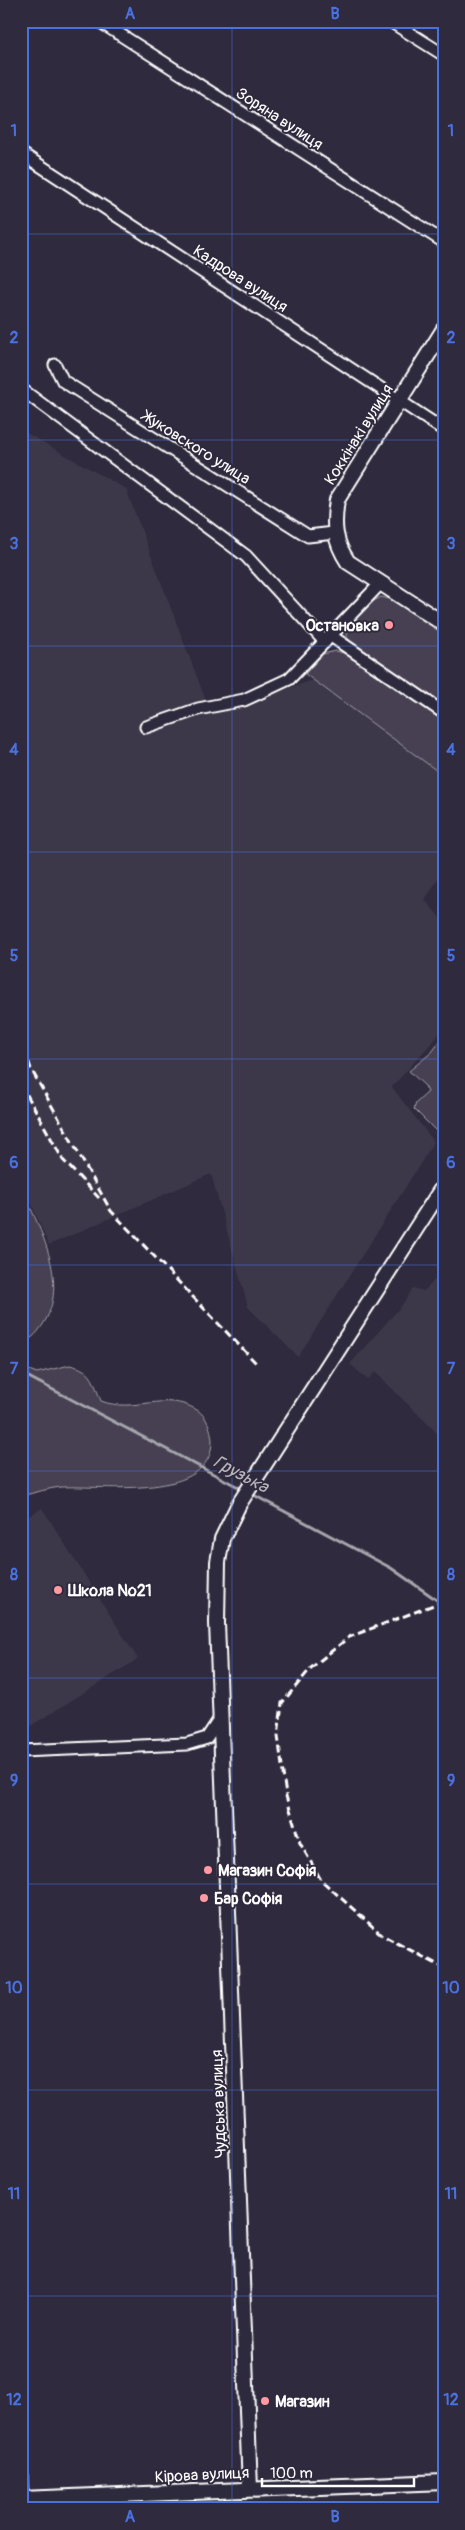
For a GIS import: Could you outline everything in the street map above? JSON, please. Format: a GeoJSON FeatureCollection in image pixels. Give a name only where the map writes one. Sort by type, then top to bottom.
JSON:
{"type":"FeatureCollection","features":[{"type":"Feature","properties":{"kind":"street","name":"Зоряна вулиця"},"geometry":{"type":"LineString","coordinates":[[99,21],[444,242]]}},
{"type":"Feature","properties":{"kind":"street"},"geometry":{"type":"LineString","coordinates":[[390,21],[444,55]]}},
{"type":"Feature","properties":{"kind":"street","name":"Кадрова вулиця"},"geometry":{"type":"LineString","coordinates":[[21,154],[444,430]]}},
{"type":"Feature","properties":{"kind":"street","name":"Коккінакі вулиця"},"geometry":{"type":"LineString","coordinates":[[380,584],[348,562],[339,548],[334,533],[337,500],[444,330]]}},
{"type":"Feature","properties":{"kind":"street","name":"Жуковского улица"},"geometry":{"type":"LineString","coordinates":[[55,364],[63,381],[308,536],[334,533]]}},
{"type":"Feature","properties":{"kind":"street"},"geometry":{"type":"LineString","coordinates":[[21,390],[246,556],[328,639],[444,712]]}},
{"type":"Feature","properties":{"kind":"street"},"geometry":{"type":"LineString","coordinates":[[146,727],[198,709],[244,700],[290,679],[380,584],[444,624]]}},
{"type":"Feature","properties":{"kind":"street","name":"Чудська вулиця"},"geometry":{"type":"LineString","coordinates":[[250,2489],[221,1717],[218,1571],[222,1539],[239,1504],[444,1185]]}},
{"type":"Feature","properties":{"kind":"street"},"geometry":{"type":"LineString","coordinates":[[21,1751],[187,1744],[207,1738],[221,1717]]}},
{"type":"Feature","properties":{"kind":"street"},"geometry":{"type":"LineString","coordinates":[[21,2467],[22,2502]]}},
{"type":"Feature","properties":{"kind":"street","name":"Кірова вулиця"},"geometry":{"type":"LineString","coordinates":[[22,2502],[250,2489],[444,2482]]}},
{"type":"Feature","properties":{"kind":"shaded area"},"geometry":{"type":"Polygon","coordinates":[[[21,430],[126,489],[211,714],[313,680],[444,776],[444,869],[425,900],[444,922],[444,1029],[392,1087],[434,1142],[298,1357],[248,1307],[211,1174],[49,1245],[21,1179],[21,430]]]}},
{"type":"Feature","properties":{"kind":"shaded area"},"geometry":{"type":"Polygon","coordinates":[[[381,597],[390,599],[444,633],[444,704],[358,650],[347,637],[347,626],[370,603],[381,597]]]}},
{"type":"Feature","properties":{"kind":"shaded area"},"geometry":{"type":"Polygon","coordinates":[[[336,651],[348,654],[444,717],[444,776],[305,674],[323,654],[336,651]]]}},
{"type":"Feature","properties":{"kind":"shaded area"},"geometry":{"type":"Polygon","coordinates":[[[444,1036],[444,1134],[435,1130],[414,1109],[416,1103],[428,1092],[425,1086],[409,1071],[432,1052],[444,1036]]]}},
{"type":"Feature","properties":{"kind":"shaded area"},"geometry":{"type":"Polygon","coordinates":[[[21,1187],[37,1221],[50,1258],[53,1296],[49,1314],[37,1332],[21,1345],[21,1187]]]}},
{"type":"Feature","properties":{"kind":"shaded area"},"geometry":{"type":"Polygon","coordinates":[[[444,1270],[444,1440],[375,1372],[368,1380],[350,1364],[402,1305],[413,1288],[424,1291],[444,1270]]]}},
{"type":"Feature","properties":{"kind":"shaded area"},"geometry":{"type":"Polygon","coordinates":[[[70,1365],[88,1373],[94,1382],[101,1401],[126,1405],[173,1402],[185,1404],[197,1410],[206,1419],[211,1432],[212,1440],[207,1460],[195,1473],[176,1482],[127,1488],[62,1487],[21,1496],[21,1367],[37,1373],[70,1365]]]}},
{"type":"Feature","properties":{"kind":"shaded area","name":"Школа №21"},"geometry":{"type":"Polygon","coordinates":[[[42,1508],[138,1659],[21,1732],[21,1521],[42,1508]]]}},
{"type":"Feature","properties":{"kind":"waterway","name":"Грузька"},"geometry":{"type":"LineString","coordinates":[[21,1373],[244,1490]]}},
{"type":"Feature","properties":{"kind":"waterway","name":"Грузька"},"geometry":{"type":"LineString","coordinates":[[250,1493],[391,1568],[444,1605]]}},
{"type":"Feature","properties":{"kind":"railway"},"geometry":{"type":"LineString","coordinates":[[21,1039],[31,1069],[111,1211],[257,1364]]}},
{"type":"Feature","properties":{"kind":"railway"},"geometry":{"type":"LineString","coordinates":[[21,1084],[63,1160],[99,1198]]}},
{"type":"Feature","properties":{"kind":"railway"},"geometry":{"type":"LineString","coordinates":[[444,1601],[349,1637],[311,1668],[282,1703],[278,1736],[286,1796],[300,1843],[321,1880],[382,1935],[444,1968]]}},
{"type":"Feature","properties":{"kind":"place","name":"Остановка"},"geometry":{"type":"Point","coordinates":[389,625]}},
{"type":"Feature","properties":{"kind":"place","name":"Школа №21"},"geometry":{"type":"Point","coordinates":[58,1590]}},
{"type":"Feature","properties":{"kind":"place","name":"Магазин Софія"},"geometry":{"type":"Point","coordinates":[208,1870]}},
{"type":"Feature","properties":{"kind":"place","name":"Бар Софія"},"geometry":{"type":"Point","coordinates":[204,1898]}},
{"type":"Feature","properties":{"kind":"place","name":"Магазин"},"geometry":{"type":"Point","coordinates":[265,2401]}}]}
